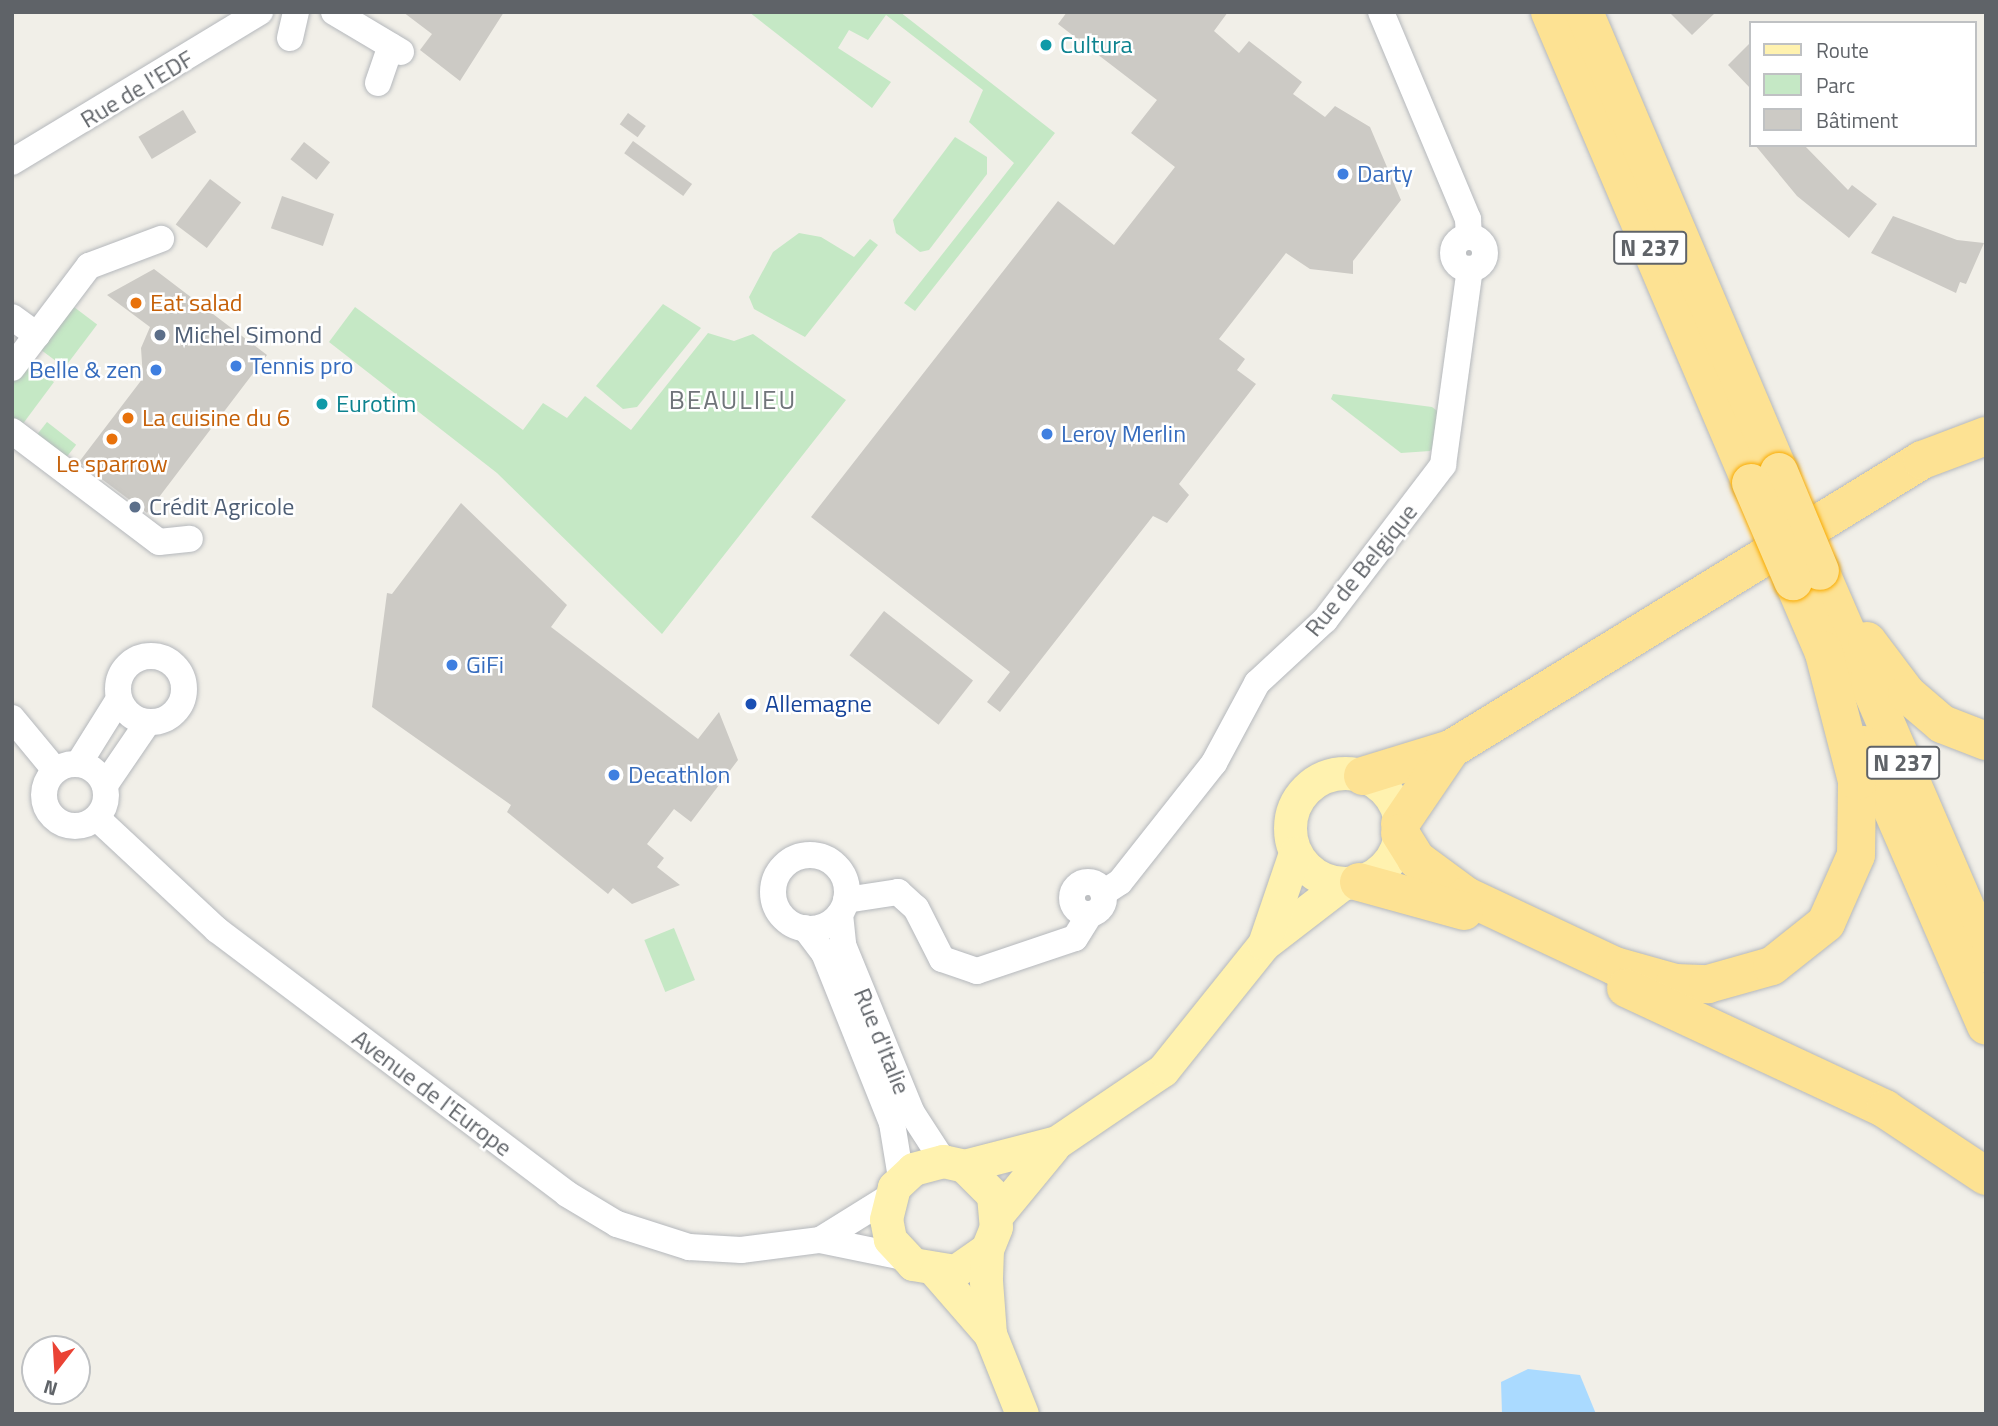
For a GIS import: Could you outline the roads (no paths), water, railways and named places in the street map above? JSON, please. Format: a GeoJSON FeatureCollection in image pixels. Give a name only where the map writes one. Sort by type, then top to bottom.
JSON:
{"type":"FeatureCollection","features":[{"type":"Feature","properties":{"kind":"highway","name":"N 237"},"geometry":{"type":"LineString","coordinates":[[1549,12],[1765,478],[1807,576],[1986,954]]}},
{"type":"Feature","properties":{"kind":"highway","name":"N 237"},"geometry":{"type":"LineString","coordinates":[[1584,12],[1765,478]]}},
{"type":"Feature","properties":{"kind":"highway"},"geometry":{"type":"LineString","coordinates":[[1363,776],[1451,749],[1949,446],[1986,436]]}},
{"type":"Feature","properties":{"kind":"highway"},"geometry":{"type":"LineString","coordinates":[[1888,485],[1986,456]]}},
{"type":"Feature","properties":{"kind":"highway","name":"N 237"},"geometry":{"type":"LineString","coordinates":[[1807,576],[1823,650],[1986,1026]]}},
{"type":"Feature","properties":{"kind":"highway"},"geometry":{"type":"LineString","coordinates":[[1807,576],[1906,694],[1942,724],[1986,741]]}},
{"type":"Feature","properties":{"kind":"highway"},"geometry":{"type":"LineString","coordinates":[[1451,749],[1400,829],[1416,859],[1466,896],[1615,966],[1675,983],[1707,984],[1772,966],[1826,923],[1856,855],[1857,781],[1823,650]]}},
{"type":"Feature","properties":{"kind":"highway"},"geometry":{"type":"LineString","coordinates":[[1350,883],[1466,912],[1885,1109],[1986,1176]]}},
{"type":"Feature","properties":{"kind":"main road"},"geometry":{"type":"LineString","coordinates":[[1021,1414],[990,1334],[987,1249],[997,1215],[1057,1142],[1163,1070],[1264,944],[1350,883],[1387,864],[1400,829],[1395,804],[1363,776],[1331,774],[1303,791],[1289,821],[1294,853],[1264,944]]}},
{"type":"Feature","properties":{"kind":"main road"},"geometry":{"type":"LineString","coordinates":[[1294,853],[1306,869],[1350,883]]}},
{"type":"Feature","properties":{"kind":"main road"},"geometry":{"type":"LineString","coordinates":[[990,1334],[936,1272],[903,1257],[890,1239],[895,1188],[954,1164],[1057,1142]]}},
{"type":"Feature","properties":{"kind":"main road"},"geometry":{"type":"LineString","coordinates":[[954,1164],[993,1195],[997,1215]]}},
{"type":"Feature","properties":{"kind":"main road"},"geometry":{"type":"LineString","coordinates":[[936,1272],[973,1263],[987,1249]]}},
{"type":"Feature","properties":{"kind":"street","name":"Rue de l'EDF"},"geometry":{"type":"LineString","coordinates":[[12,162],[260,12]]}},
{"type":"Feature","properties":{"kind":"street"},"geometry":{"type":"LineString","coordinates":[[290,38],[296,12]]}},
{"type":"Feature","properties":{"kind":"street"},"geometry":{"type":"LineString","coordinates":[[334,12],[396,49],[378,83]]}},
{"type":"Feature","properties":{"kind":"street","name":"Rue de Belgique"},"geometry":{"type":"LineString","coordinates":[[843,907],[898,892],[916,908],[942,960],[976,971],[1075,938],[1097,903],[1119,882],[1213,763],[1257,682],[1325,620],[1443,465],[1470,268],[1453,256],[1457,242],[1469,237],[1468,219],[1381,12]]}},
{"type":"Feature","properties":{"kind":"street"},"geometry":{"type":"LineString","coordinates":[[12,368],[89,266],[161,239]]}},
{"type":"Feature","properties":{"kind":"street"},"geometry":{"type":"LineString","coordinates":[[12,317],[37,335]]}},
{"type":"Feature","properties":{"kind":"street"},"geometry":{"type":"LineString","coordinates":[[12,431],[159,542],[190,539]]}},
{"type":"Feature","properties":{"kind":"street"},"geometry":{"type":"LineString","coordinates":[[119,699],[67,767],[43,790],[54,819],[75,827],[97,818],[105,804],[105,785],[148,722],[174,713],[183,697],[183,677],[171,662],[151,655],[131,661],[119,678],[119,699],[130,715],[148,722]]}},
{"type":"Feature","properties":{"kind":"street"},"geometry":{"type":"LineString","coordinates":[[12,718],[67,767],[105,785]]}},
{"type":"Feature","properties":{"kind":"street","name":"Avenue de l'Europe"},"geometry":{"type":"LineString","coordinates":[[97,818],[216,930],[617,1224],[690,1247],[741,1250],[820,1240],[903,1257]]}},
{"type":"Feature","properties":{"kind":"street"},"geometry":{"type":"LineString","coordinates":[[812,855],[833,863],[842,873],[843,907],[824,926],[805,929],[786,920],[775,902],[775,881],[787,863],[812,855]]}},
{"type":"Feature","properties":{"kind":"street","name":"Rue d'Italie"},"geometry":{"type":"LineString","coordinates":[[843,907],[843,945],[912,1114],[954,1164]]}},
{"type":"Feature","properties":{"kind":"street","name":"Rue d'Italie"},"geometry":{"type":"LineString","coordinates":[[805,929],[824,953],[891,1122],[895,1188]]}},
{"type":"Feature","properties":{"kind":"street","name":"Avenue de l'Europe"},"geometry":{"type":"LineString","coordinates":[[820,1240],[895,1188]]}},
{"type":"Feature","properties":{"kind":"water"},"geometry":{"type":"Polygon","coordinates":[[[1528,1369],[1580,1375],[1596,1414],[1502,1414],[1501,1382],[1528,1369]]]}},
{"type":"Feature","properties":{"kind":"place","name":"Cultura"},"geometry":{"type":"Point","coordinates":[1046,45]}},
{"type":"Feature","properties":{"kind":"place","name":"Darty"},"geometry":{"type":"Point","coordinates":[1343,174]}},
{"type":"Feature","properties":{"kind":"place","name":"Eat salad"},"geometry":{"type":"Point","coordinates":[136,303]}},
{"type":"Feature","properties":{"kind":"place","name":"Michel Simond"},"geometry":{"type":"Point","coordinates":[160,335]}},
{"type":"Feature","properties":{"kind":"place","name":"Tennis pro"},"geometry":{"type":"Point","coordinates":[236,366]}},
{"type":"Feature","properties":{"kind":"place","name":"Belle & zen"},"geometry":{"type":"Point","coordinates":[156,370]}},
{"type":"Feature","properties":{"kind":"place","name":"Eurotim"},"geometry":{"type":"Point","coordinates":[322,404]}},
{"type":"Feature","properties":{"kind":"place","name":"La cuisine du 6"},"geometry":{"type":"Point","coordinates":[128,418]}},
{"type":"Feature","properties":{"kind":"place","name":"Leroy Merlin"},"geometry":{"type":"Point","coordinates":[1047,434]}},
{"type":"Feature","properties":{"kind":"place","name":"Le sparrow"},"geometry":{"type":"Point","coordinates":[112,439]}},
{"type":"Feature","properties":{"kind":"place","name":"Crédit Agricole"},"geometry":{"type":"Point","coordinates":[135,507]}},
{"type":"Feature","properties":{"kind":"place","name":"GiFi"},"geometry":{"type":"Point","coordinates":[452,665]}},
{"type":"Feature","properties":{"kind":"place","name":"Allemagne"},"geometry":{"type":"Point","coordinates":[751,704]}},
{"type":"Feature","properties":{"kind":"place","name":"Decathlon"},"geometry":{"type":"Point","coordinates":[614,775]}},
{"type":"Feature","properties":{"kind":"district","name":"BEAULIEU"},"geometry":{"type":"Point","coordinates":[733,400]}}]}
